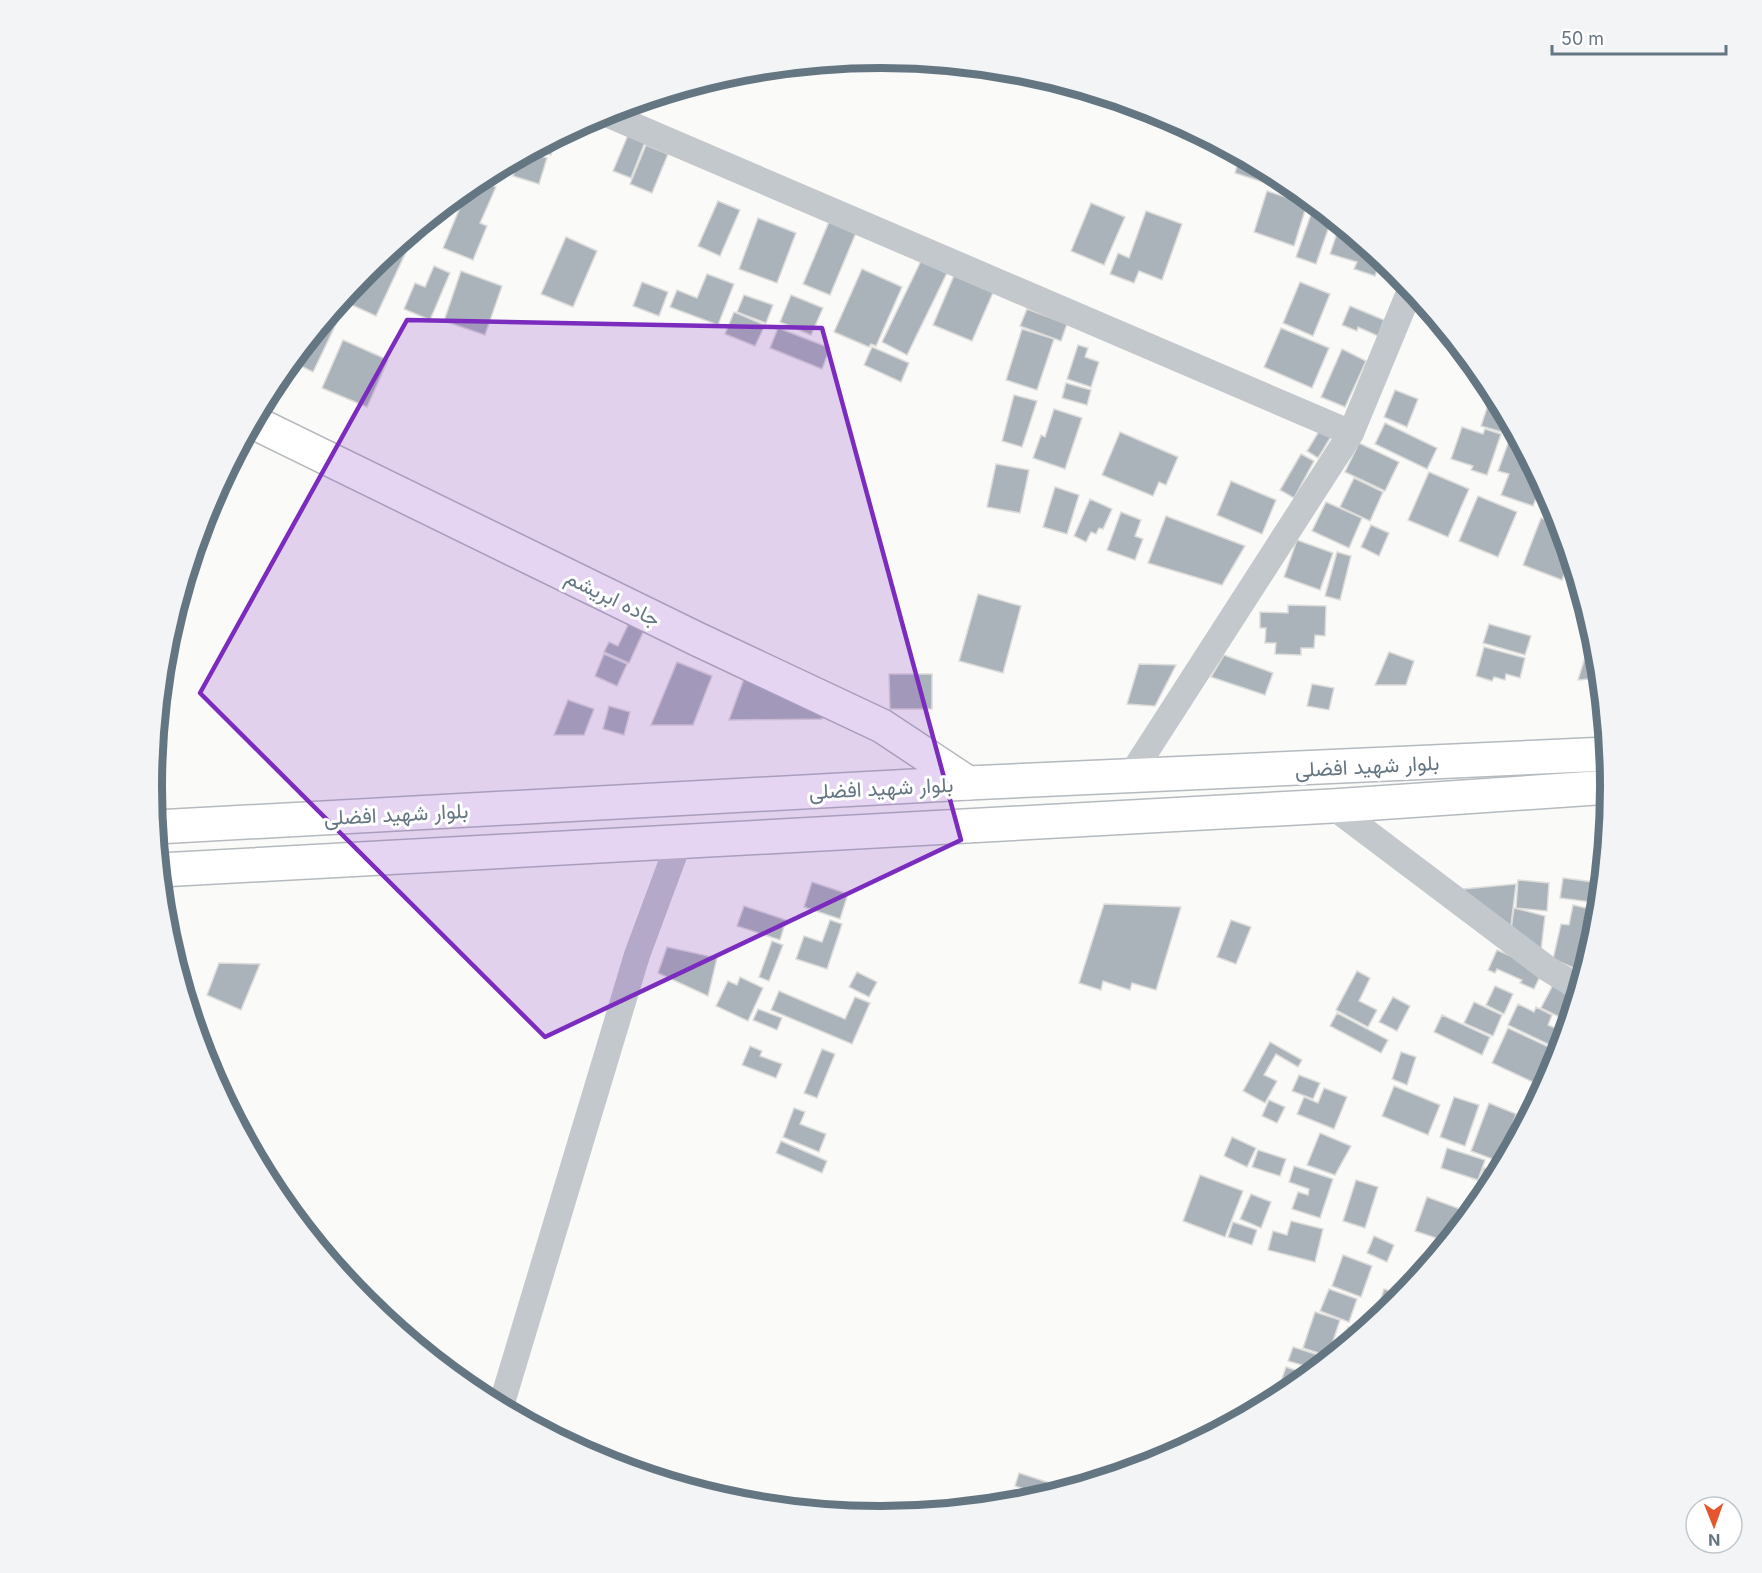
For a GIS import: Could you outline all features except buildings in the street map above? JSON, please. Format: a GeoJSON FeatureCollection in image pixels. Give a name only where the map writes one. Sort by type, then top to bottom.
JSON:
{"type":"FeatureCollection","features":[{"type":"Feature","properties":{"kind":"main road","name":"جاده ابریشم"},"geometry":{"type":"LineString","coordinates":[[259,425],[687,634],[882,726],[968,783]]}},
{"type":"Feature","properties":{"kind":"main road","name":"بلوار شهید افضلی"},"geometry":{"type":"LineString","coordinates":[[164,831],[968,783],[1129,778],[1599,754]]}},
{"type":"Feature","properties":{"kind":"main road","name":"بلوار شهید افضلی"},"geometry":{"type":"LineString","coordinates":[[167,870],[1332,806],[1600,788]]}},
{"type":"Feature","properties":{"kind":"street"},"geometry":{"type":"LineString","coordinates":[[616,118],[1351,432]]}},
{"type":"Feature","properties":{"kind":"street"},"geometry":{"type":"LineString","coordinates":[[1129,778],[1351,432],[1407,297]]}},
{"type":"Feature","properties":{"kind":"street"},"geometry":{"type":"LineString","coordinates":[[1332,806],[1548,969],[1573,984]]}},
{"type":"Feature","properties":{"kind":"street"},"geometry":{"type":"LineString","coordinates":[[504,1398],[637,955],[679,842]]}},
{"type":"Feature","properties":{"kind":"highlighted area"},"geometry":{"type":"Polygon","coordinates":[[[407,320],[822,328],[961,840],[545,1037],[200,693],[407,320]]]}}]}
